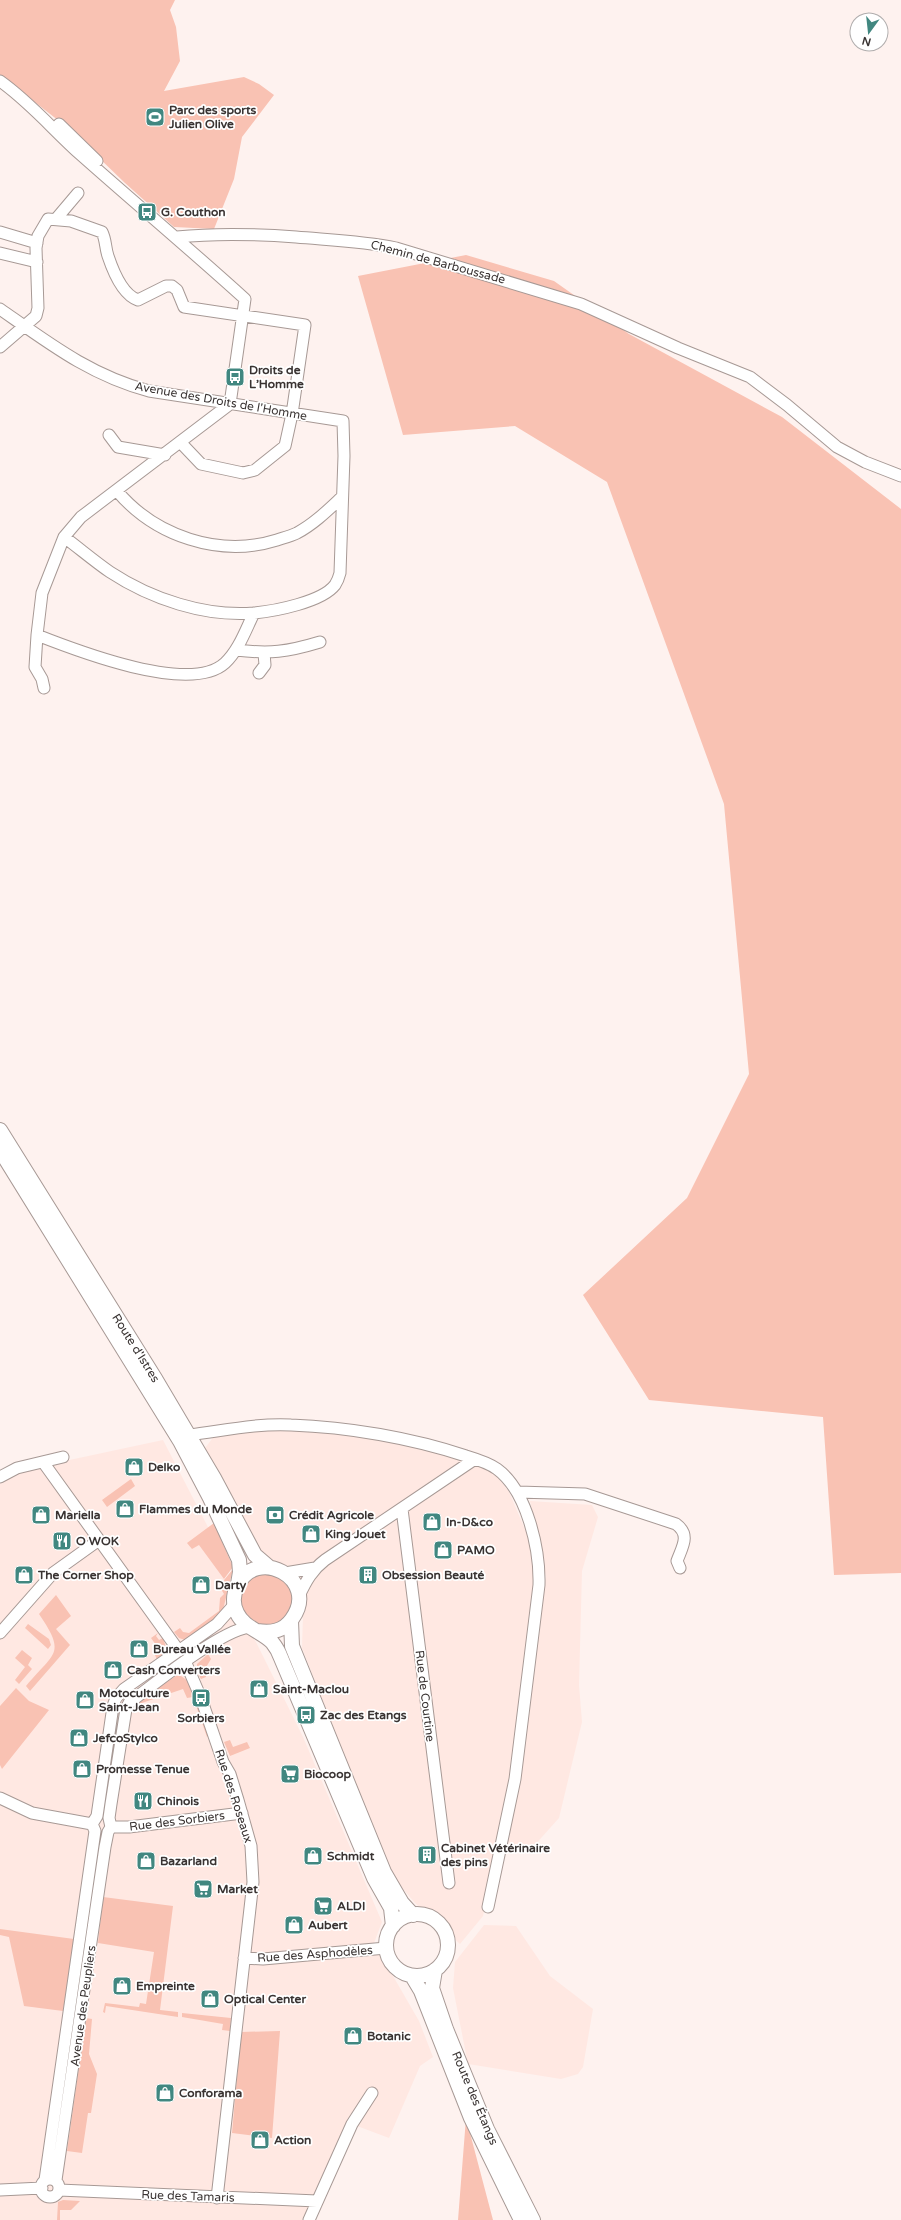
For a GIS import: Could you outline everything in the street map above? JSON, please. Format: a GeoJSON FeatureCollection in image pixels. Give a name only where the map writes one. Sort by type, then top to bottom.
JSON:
{"type":"FeatureCollection","features":[{"type":"Feature","properties":{"kind":"main road","name":"Route d'Istres"},"geometry":{"type":"LineString","coordinates":[[0,1130],[189,1435],[255,1555],[269,1567]]}},
{"type":"Feature","properties":{"kind":"main road","name":"Route d'Istres"},"geometry":{"type":"LineString","coordinates":[[0,1150],[180,1441],[210,1498],[239,1560],[240,1572],[238,1584]]}},
{"type":"Feature","properties":{"kind":"main road"},"geometry":{"type":"LineString","coordinates":[[253,1629],[276,1631],[291,1621],[299,1604],[299,1596],[295,1583],[285,1573],[269,1567],[254,1569],[238,1584],[234,1605],[237,1614],[253,1629],[271,1642],[281,1658],[356,1830],[374,1878],[391,1908],[393,1926]]}},
{"type":"Feature","properties":{"kind":"main road"},"geometry":{"type":"LineString","coordinates":[[291,1621],[292,1646],[384,1872],[402,1903],[414,1915]]}},
{"type":"Feature","properties":{"kind":"main road"},"geometry":{"type":"LineString","coordinates":[[414,1915],[429,1917],[439,1924],[445,1935],[447,1946],[445,1958],[434,1970],[420,1976],[412,1976],[397,1969],[392,1963],[386,1948],[388,1933],[393,1926],[399,1920],[414,1915]]}},
{"type":"Feature","properties":{"kind":"main road","name":"Route des Étangs"},"geometry":{"type":"LineString","coordinates":[[434,1970],[432,1988],[446,2029],[487,2129],[533,2220]]}},
{"type":"Feature","properties":{"kind":"main road","name":"Route des Étangs"},"geometry":{"type":"LineString","coordinates":[[412,1976],[421,1991],[471,2118],[521,2220]]}},
{"type":"Feature","properties":{"kind":"street"},"geometry":{"type":"LineString","coordinates":[[0,81],[38,112],[57,122],[67,136],[103,167],[115,184],[177,237],[245,299],[230,404],[181,443],[81,517],[64,536],[42,593],[35,667],[42,679],[44,688]]}},
{"type":"Feature","properties":{"kind":"street"},"geometry":{"type":"LineString","coordinates":[[0,347],[36,316],[38,308],[38,236],[52,219],[78,193]]}},
{"type":"Feature","properties":{"kind":"street"},"geometry":{"type":"LineString","coordinates":[[52,219],[71,221],[102,232],[108,257],[126,294],[131,298],[138,300],[166,286],[172,286],[177,290],[184,307],[305,325],[292,414],[285,446],[255,470],[243,473],[201,464],[181,443]]}},
{"type":"Feature","properties":{"kind":"street"},"geometry":{"type":"LineString","coordinates":[[0,232],[37,242]]}},
{"type":"Feature","properties":{"kind":"street","name":"Chemin de Barboussade"},"geometry":{"type":"LineString","coordinates":[[177,237],[201,234],[341,239],[396,248],[575,302],[678,348],[750,377],[787,405],[837,448],[865,462],[901,476]]}},
{"type":"Feature","properties":{"kind":"street"},"geometry":{"type":"LineString","coordinates":[[0,253],[37,262]]}},
{"type":"Feature","properties":{"kind":"street","name":"Avenue des Droits de l'Homme"},"geometry":{"type":"LineString","coordinates":[[0,309],[69,357],[95,372],[121,384],[149,391],[343,421],[342,497]]}},
{"type":"Feature","properties":{"kind":"street"},"geometry":{"type":"LineString","coordinates":[[109,435],[118,447],[165,455]]}},
{"type":"Feature","properties":{"kind":"street"},"geometry":{"type":"LineString","coordinates":[[117,491],[130,506],[170,532],[191,540],[241,547],[267,543],[296,534],[317,520],[342,497]]}},
{"type":"Feature","properties":{"kind":"street"},"geometry":{"type":"LineString","coordinates":[[64,536],[110,572],[145,591],[190,607],[233,615],[254,613],[308,601],[326,593],[335,584],[340,573],[342,497]]}},
{"type":"Feature","properties":{"kind":"street"},"geometry":{"type":"LineString","coordinates":[[37,635],[83,652],[132,667],[180,674],[202,673],[215,670],[225,663],[236,650],[254,613]]}},
{"type":"Feature","properties":{"kind":"street"},"geometry":{"type":"LineString","coordinates":[[236,650],[264,653],[293,650],[320,642]]}},
{"type":"Feature","properties":{"kind":"street"},"geometry":{"type":"LineString","coordinates":[[259,673],[265,665],[264,653]]}},
{"type":"Feature","properties":{"kind":"street"},"geometry":{"type":"LineString","coordinates":[[189,1435],[290,1424],[347,1430],[436,1447],[475,1459],[497,1469],[518,1492],[535,1537],[540,1567],[539,1584],[515,1779],[488,1906]]}},
{"type":"Feature","properties":{"kind":"street"},"geometry":{"type":"LineString","coordinates":[[0,1477],[17,1468],[63,1457]]}},
{"type":"Feature","properties":{"kind":"street"},"geometry":{"type":"LineString","coordinates":[[299,1596],[306,1579],[316,1568],[475,1459]]}},
{"type":"Feature","properties":{"kind":"street"},"geometry":{"type":"LineString","coordinates":[[43,1462],[179,1651]]}},
{"type":"Feature","properties":{"kind":"street"},"geometry":{"type":"LineString","coordinates":[[518,1492],[585,1494],[676,1524],[683,1529],[686,1538],[677,1561],[680,1568]]}},
{"type":"Feature","properties":{"kind":"street","name":"Rue de Courtine"},"geometry":{"type":"LineString","coordinates":[[402,1509],[449,1883]]}},
{"type":"Feature","properties":{"kind":"street"},"geometry":{"type":"LineString","coordinates":[[0,1633],[53,1573],[98,1540]]}},
{"type":"Feature","properties":{"kind":"street"},"geometry":{"type":"LineString","coordinates":[[285,1573],[316,1568]]}},
{"type":"Feature","properties":{"kind":"street","name":"Avenue des Peupliers"},"geometry":{"type":"LineString","coordinates":[[50,2185],[95,1824],[113,1706],[116,1698],[124,1689],[217,1624],[234,1605]]}},
{"type":"Feature","properties":{"kind":"street","name":"Avenue des Peupliers"},"geometry":{"type":"LineString","coordinates":[[50,2185],[110,1826],[126,1709],[129,1703],[185,1661],[238,1628],[253,1629]]}},
{"type":"Feature","properties":{"kind":"street","name":"Rue des Roseaux"},"geometry":{"type":"LineString","coordinates":[[185,1661],[201,1698],[242,1813],[251,1846],[253,1882],[217,2198]]}},
{"type":"Feature","properties":{"kind":"street"},"geometry":{"type":"LineString","coordinates":[[0,1798],[32,1813],[95,1824]]}},
{"type":"Feature","properties":{"kind":"street","name":"Rue des Sorbiers"},"geometry":{"type":"LineString","coordinates":[[110,1826],[129,1828],[242,1813]]}},
{"type":"Feature","properties":{"kind":"street"},"geometry":{"type":"LineString","coordinates":[[101,1815],[110,1826],[99,1834],[95,1824],[101,1815]]}},
{"type":"Feature","properties":{"kind":"street","name":"Rue des Asphodèles"},"geometry":{"type":"LineString","coordinates":[[244,1958],[263,1960],[386,1948]]}},
{"type":"Feature","properties":{"kind":"street"},"geometry":{"type":"LineString","coordinates":[[309,2220],[317,2201],[326,2186],[352,2124],[372,2093]]}},
{"type":"Feature","properties":{"kind":"street","name":"Rue des Tamaris"},"geometry":{"type":"LineString","coordinates":[[0,2190],[50,2185],[217,2198],[317,2201]]}},
{"type":"Feature","properties":{"kind":"shaded area","name":"Parc des sports Julien Olive"},"geometry":{"type":"Polygon","coordinates":[[[0,0],[175,0],[170,10],[176,27],[180,61],[164,91],[244,77],[259,84],[274,95],[242,137],[234,179],[214,229],[174,227],[125,183],[68,128],[0,75],[0,0]]]}},
{"type":"Feature","properties":{"kind":"shaded area"},"geometry":{"type":"Polygon","coordinates":[[[466,255],[554,281],[629,334],[782,417],[901,509],[901,1573],[834,1575],[823,1417],[649,1400],[583,1295],[687,1198],[749,1074],[724,804],[607,482],[515,426],[403,435],[358,276],[466,255]]]}},
{"type":"Feature","properties":{"kind":"shaded area"},"geometry":{"type":"Polygon","coordinates":[[[290,1426],[347,1431],[473,1461],[495,1473],[509,1492],[530,1541],[534,1568],[534,1599],[505,1812],[483,1916],[460,1944],[415,1903],[398,1883],[387,1864],[302,1648],[304,1583],[259,1551],[205,1448],[215,1435],[290,1426]]]}},
{"type":"Feature","properties":{"kind":"shaded area"},"geometry":{"type":"Polygon","coordinates":[[[163,1440],[225,1560],[224,1585],[257,1644],[303,1737],[382,1922],[374,1943],[419,2021],[433,2057],[420,2066],[389,2138],[349,2123],[305,2220],[0,2220],[0,1480],[5,1477],[60,1462],[163,1440]]]}},
{"type":"Feature","properties":{"kind":"shaded area"},"geometry":{"type":"Polygon","coordinates":[[[131,1479],[135,1486],[107,1507],[102,1500],[131,1479]]]}},
{"type":"Feature","properties":{"kind":"shaded area"},"geometry":{"type":"Polygon","coordinates":[[[530,1501],[592,1505],[598,1517],[582,1571],[579,1685],[582,1722],[559,1818],[533,1847],[508,1847],[546,1577],[530,1501]]]}},
{"type":"Feature","properties":{"kind":"shaded area"},"geometry":{"type":"Polygon","coordinates":[[[214,1523],[233,1567],[224,1579],[199,1545],[192,1549],[187,1543],[214,1523]]]}},
{"type":"Feature","properties":{"kind":"shaded area"},"geometry":{"type":"Polygon","coordinates":[[[233,1569],[222,1614],[185,1640],[179,1638],[174,1632],[180,1628],[183,1632],[189,1633],[219,1611],[220,1598],[224,1594],[221,1589],[225,1585],[224,1580],[233,1569]]]}},
{"type":"Feature","properties":{"kind":"shaded area"},"geometry":{"type":"Polygon","coordinates":[[[262,1573],[279,1576],[291,1589],[293,1598],[289,1615],[275,1626],[252,1624],[239,1607],[242,1589],[246,1582],[262,1573]]]}},
{"type":"Feature","properties":{"kind":"shaded area"},"geometry":{"type":"Polygon","coordinates":[[[56,1595],[71,1616],[56,1629],[70,1645],[30,1691],[26,1686],[54,1653],[55,1646],[53,1638],[48,1627],[39,1614],[56,1595]]]}},
{"type":"Feature","properties":{"kind":"shaded area"},"geometry":{"type":"Polygon","coordinates":[[[28,1624],[49,1639],[51,1645],[48,1649],[25,1628],[28,1624]]]}},
{"type":"Feature","properties":{"kind":"shaded area"},"geometry":{"type":"Polygon","coordinates":[[[158,1633],[156,1636],[159,1640],[163,1638],[168,1653],[157,1660],[155,1655],[156,1645],[151,1638],[158,1633]]]}},
{"type":"Feature","properties":{"kind":"shaded area"},"geometry":{"type":"Polygon","coordinates":[[[22,1650],[32,1658],[28,1665],[32,1669],[19,1684],[15,1680],[25,1667],[15,1658],[22,1650]]]}},
{"type":"Feature","properties":{"kind":"shaded area"},"geometry":{"type":"Polygon","coordinates":[[[208,1654],[211,1659],[205,1669],[206,1677],[201,1679],[197,1672],[197,1664],[208,1654]]]}},
{"type":"Feature","properties":{"kind":"shaded area"},"geometry":{"type":"Polygon","coordinates":[[[176,1676],[181,1676],[188,1681],[210,1734],[207,1737],[193,1697],[187,1698],[183,1689],[136,1705],[138,1712],[130,1711],[135,1703],[176,1676]]]}},
{"type":"Feature","properties":{"kind":"shaded area"},"geometry":{"type":"Polygon","coordinates":[[[16,1688],[29,1701],[49,1710],[2,1769],[0,1765],[0,1706],[16,1688]]]}},
{"type":"Feature","properties":{"kind":"shaded area"},"geometry":{"type":"Polygon","coordinates":[[[230,1740],[233,1747],[247,1742],[250,1748],[230,1756],[224,1742],[230,1740]]]}},
{"type":"Feature","properties":{"kind":"shaded area"},"geometry":{"type":"Polygon","coordinates":[[[103,1897],[173,1906],[160,2010],[178,2012],[178,2017],[106,2006],[105,2013],[103,2012],[105,2003],[139,2007],[140,2003],[146,2004],[154,1952],[98,1943],[103,1897]]]}},
{"type":"Feature","properties":{"kind":"shaded area"},"geometry":{"type":"Polygon","coordinates":[[[484,1925],[516,1926],[550,1976],[593,2009],[583,2067],[578,2074],[561,2079],[468,2064],[453,1988],[455,1962],[484,1925]]]}},
{"type":"Feature","properties":{"kind":"shaded area"},"geometry":{"type":"Polygon","coordinates":[[[0,1929],[74,1939],[63,2011],[24,2006],[9,1937],[0,1935],[0,1929]]]}},
{"type":"Feature","properties":{"kind":"shaded area"},"geometry":{"type":"Polygon","coordinates":[[[182,2013],[231,2018],[230,2031],[222,2030],[223,2024],[182,2017],[182,2013]]]}},
{"type":"Feature","properties":{"kind":"shaded area"},"geometry":{"type":"Polygon","coordinates":[[[86,2018],[92,2019],[89,2054],[97,2074],[91,2113],[88,2113],[82,2153],[67,2151],[86,2018]]]}},
{"type":"Feature","properties":{"kind":"shaded area"},"geometry":{"type":"Polygon","coordinates":[[[280,2031],[272,2138],[232,2133],[241,2032],[280,2031]]]}},
{"type":"Feature","properties":{"kind":"shaded area"},"geometry":{"type":"Polygon","coordinates":[[[466,2118],[493,2220],[458,2220],[466,2118]]]}},
{"type":"Feature","properties":{"kind":"shaded area"},"geometry":{"type":"Polygon","coordinates":[[[63,2200],[80,2201],[71,2210],[60,2210],[60,2220],[57,2220],[58,2202],[63,2200]]]}},
{"type":"Feature","properties":{"kind":"place","name":"Parc des sports Julien Olive"},"geometry":{"type":"Point","coordinates":[155,117]}},
{"type":"Feature","properties":{"kind":"place","name":"G. Couthon"},"geometry":{"type":"Point","coordinates":[147,212]}},
{"type":"Feature","properties":{"kind":"place","name":"Droits de L’Homme"},"geometry":{"type":"Point","coordinates":[235,377]}},
{"type":"Feature","properties":{"kind":"place","name":"Delko"},"geometry":{"type":"Point","coordinates":[134,1467]}},
{"type":"Feature","properties":{"kind":"place","name":"Flammes du Monde"},"geometry":{"type":"Point","coordinates":[125,1509]}},
{"type":"Feature","properties":{"kind":"place","name":"Mariella"},"geometry":{"type":"Point","coordinates":[41,1515]}},
{"type":"Feature","properties":{"kind":"place","name":"Crédit Agricole"},"geometry":{"type":"Point","coordinates":[275,1515]}},
{"type":"Feature","properties":{"kind":"place","name":"In-D&co"},"geometry":{"type":"Point","coordinates":[432,1522]}},
{"type":"Feature","properties":{"kind":"place","name":"King Jouet"},"geometry":{"type":"Point","coordinates":[311,1534]}},
{"type":"Feature","properties":{"kind":"place","name":"O WOK"},"geometry":{"type":"Point","coordinates":[62,1541]}},
{"type":"Feature","properties":{"kind":"place","name":"PAMO"},"geometry":{"type":"Point","coordinates":[443,1550]}},
{"type":"Feature","properties":{"kind":"place","name":"The Corner Shop"},"geometry":{"type":"Point","coordinates":[24,1575]}},
{"type":"Feature","properties":{"kind":"place","name":"Obsession Beauté"},"geometry":{"type":"Point","coordinates":[368,1575]}},
{"type":"Feature","properties":{"kind":"place","name":"Darty"},"geometry":{"type":"Point","coordinates":[201,1585]}},
{"type":"Feature","properties":{"kind":"place","name":"Bureau Vallée"},"geometry":{"type":"Point","coordinates":[139,1649]}},
{"type":"Feature","properties":{"kind":"place","name":"Cash Converters"},"geometry":{"type":"Point","coordinates":[113,1670]}},
{"type":"Feature","properties":{"kind":"place","name":"Saint-Maclou"},"geometry":{"type":"Point","coordinates":[259,1689]}},
{"type":"Feature","properties":{"kind":"place","name":"Sorbiers"},"geometry":{"type":"Point","coordinates":[201,1698]}},
{"type":"Feature","properties":{"kind":"place","name":"Motoculture Saint-Jean"},"geometry":{"type":"Point","coordinates":[85,1700]}},
{"type":"Feature","properties":{"kind":"place","name":"Zac des Etangs"},"geometry":{"type":"Point","coordinates":[306,1715]}},
{"type":"Feature","properties":{"kind":"place","name":"JefcoStylco"},"geometry":{"type":"Point","coordinates":[79,1738]}},
{"type":"Feature","properties":{"kind":"place","name":"Promesse Tenue"},"geometry":{"type":"Point","coordinates":[82,1769]}},
{"type":"Feature","properties":{"kind":"place","name":"Biocoop"},"geometry":{"type":"Point","coordinates":[290,1774]}},
{"type":"Feature","properties":{"kind":"place","name":"Chinois"},"geometry":{"type":"Point","coordinates":[143,1801]}},
{"type":"Feature","properties":{"kind":"place","name":"Cabinet Vétérinaire des pins"},"geometry":{"type":"Point","coordinates":[427,1855]}},
{"type":"Feature","properties":{"kind":"place","name":"Schmidt"},"geometry":{"type":"Point","coordinates":[313,1856]}},
{"type":"Feature","properties":{"kind":"place","name":"Bazarland"},"geometry":{"type":"Point","coordinates":[146,1861]}},
{"type":"Feature","properties":{"kind":"place","name":"Market"},"geometry":{"type":"Point","coordinates":[203,1889]}},
{"type":"Feature","properties":{"kind":"place","name":"ALDI"},"geometry":{"type":"Point","coordinates":[323,1906]}},
{"type":"Feature","properties":{"kind":"place","name":"Aubert"},"geometry":{"type":"Point","coordinates":[294,1925]}},
{"type":"Feature","properties":{"kind":"place","name":"Empreinte"},"geometry":{"type":"Point","coordinates":[122,1986]}},
{"type":"Feature","properties":{"kind":"place","name":"Optical Center"},"geometry":{"type":"Point","coordinates":[210,1999]}},
{"type":"Feature","properties":{"kind":"place","name":"Botanic"},"geometry":{"type":"Point","coordinates":[353,2036]}},
{"type":"Feature","properties":{"kind":"place","name":"Conforama"},"geometry":{"type":"Point","coordinates":[165,2093]}},
{"type":"Feature","properties":{"kind":"place","name":"Action"},"geometry":{"type":"Point","coordinates":[260,2140]}}]}
